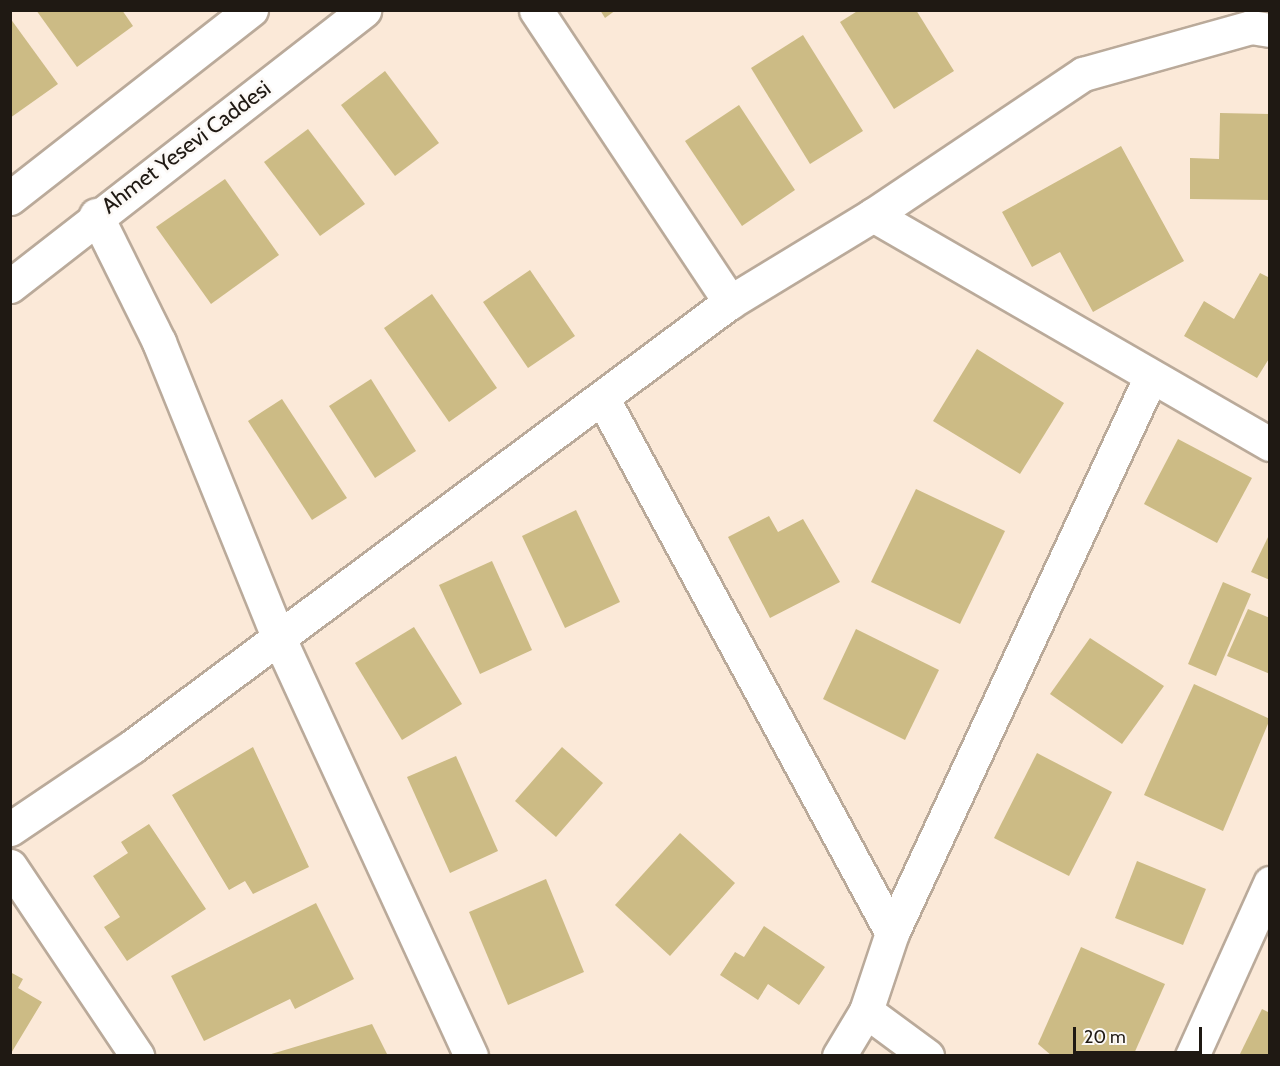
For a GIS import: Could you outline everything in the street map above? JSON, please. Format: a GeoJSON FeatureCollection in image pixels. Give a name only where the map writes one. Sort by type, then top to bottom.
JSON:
{"type":"FeatureCollection","features":[{"type":"Feature","properties":{"kind":"street"},"geometry":{"type":"LineString","coordinates":[[10,198],[251,10]]}},
{"type":"Feature","properties":{"kind":"street","name":"Ahmet Yesevi Caddesi"},"geometry":{"type":"LineString","coordinates":[[10,286],[96,215],[364,10]]}},
{"type":"Feature","properties":{"kind":"street"},"geometry":{"type":"LineString","coordinates":[[536,10],[730,302]]}},
{"type":"Feature","properties":{"kind":"street"},"geometry":{"type":"LineString","coordinates":[[10,829],[133,746],[277,634],[604,401],[730,302],[873,215],[1083,74],[1259,22]]}},
{"type":"Feature","properties":{"kind":"street"},"geometry":{"type":"LineString","coordinates":[[96,215],[159,342],[277,634],[471,1056]]}},
{"type":"Feature","properties":{"kind":"street"},"geometry":{"type":"LineString","coordinates":[[873,215],[1269,444]]}},
{"type":"Feature","properties":{"kind":"street"},"geometry":{"type":"LineString","coordinates":[[839,1056],[866,1011],[892,933],[1151,376]]}},
{"type":"Feature","properties":{"kind":"street"},"geometry":{"type":"LineString","coordinates":[[604,401],[892,933]]}},
{"type":"Feature","properties":{"kind":"street"},"geometry":{"type":"LineString","coordinates":[[10,866],[137,1056]]}},
{"type":"Feature","properties":{"kind":"street"},"geometry":{"type":"LineString","coordinates":[[1192,1056],[1269,883]]}},
{"type":"Feature","properties":{"kind":"street"},"geometry":{"type":"LineString","coordinates":[[866,1011],[927,1056]]}},
{"type":"Feature","properties":{"kind":"building"},"geometry":{"type":"Polygon","coordinates":[[[36,10],[122,10],[133,26],[77,67],[36,10]]]}},
{"type":"Feature","properties":{"kind":"building"},"geometry":{"type":"Polygon","coordinates":[[[600,10],[616,10],[605,18],[600,10]]]}},
{"type":"Feature","properties":{"kind":"building"},"geometry":{"type":"Polygon","coordinates":[[[859,10],[916,10],[954,71],[894,109],[840,22],[859,10]]]}},
{"type":"Feature","properties":{"kind":"building"},"geometry":{"type":"Polygon","coordinates":[[[10,18],[58,84],[10,118],[10,18]]]}},
{"type":"Feature","properties":{"kind":"building"},"geometry":{"type":"Polygon","coordinates":[[[803,35],[863,131],[810,164],[751,68],[803,35]]]}},
{"type":"Feature","properties":{"kind":"building"},"geometry":{"type":"Polygon","coordinates":[[[385,71],[439,143],[395,176],[341,105],[385,71]]]}},
{"type":"Feature","properties":{"kind":"building"},"geometry":{"type":"Polygon","coordinates":[[[739,105],[795,190],[742,226],[685,141],[739,105]]]}},
{"type":"Feature","properties":{"kind":"building"},"geometry":{"type":"Polygon","coordinates":[[[1220,113],[1270,114],[1270,200],[1190,199],[1190,158],[1219,159],[1220,113]]]}},
{"type":"Feature","properties":{"kind":"building"},"geometry":{"type":"Polygon","coordinates":[[[308,129],[365,204],[320,236],[264,162],[308,129]]]}},
{"type":"Feature","properties":{"kind":"building"},"geometry":{"type":"Polygon","coordinates":[[[1121,146],[1184,261],[1093,312],[1060,252],[1032,267],[1002,212],[1121,146]]]}},
{"type":"Feature","properties":{"kind":"building"},"geometry":{"type":"Polygon","coordinates":[[[225,179],[279,255],[211,304],[156,227],[225,179]]]}},
{"type":"Feature","properties":{"kind":"building"},"geometry":{"type":"Polygon","coordinates":[[[530,270],[575,336],[528,368],[483,302],[530,270]]]}},
{"type":"Feature","properties":{"kind":"building"},"geometry":{"type":"Polygon","coordinates":[[[1260,273],[1270,278],[1270,357],[1257,378],[1184,336],[1204,301],[1234,319],[1260,273]]]}},
{"type":"Feature","properties":{"kind":"building"},"geometry":{"type":"Polygon","coordinates":[[[432,294],[497,388],[449,422],[384,328],[432,294]]]}},
{"type":"Feature","properties":{"kind":"building"},"geometry":{"type":"Polygon","coordinates":[[[977,349],[1064,403],[1020,474],[933,421],[977,349]]]}},
{"type":"Feature","properties":{"kind":"building"},"geometry":{"type":"Polygon","coordinates":[[[371,379],[416,451],[375,478],[329,406],[371,379]]]}},
{"type":"Feature","properties":{"kind":"building"},"geometry":{"type":"Polygon","coordinates":[[[282,399],[347,498],[312,520],[248,421],[282,399]]]}},
{"type":"Feature","properties":{"kind":"building"},"geometry":{"type":"Polygon","coordinates":[[[1178,439],[1252,478],[1217,543],[1144,504],[1178,439]]]}},
{"type":"Feature","properties":{"kind":"building"},"geometry":{"type":"Polygon","coordinates":[[[916,489],[1005,531],[960,624],[871,582],[916,489]]]}},
{"type":"Feature","properties":{"kind":"building"},"geometry":{"type":"Polygon","coordinates":[[[576,510],[620,602],[565,628],[522,536],[576,510]]]}},
{"type":"Feature","properties":{"kind":"building"},"geometry":{"type":"Polygon","coordinates":[[[769,516],[778,532],[803,519],[840,582],[770,618],[728,537],[769,516]]]}},
{"type":"Feature","properties":{"kind":"building"},"geometry":{"type":"Polygon","coordinates":[[[1270,533],[1270,580],[1251,572],[1270,533]]]}},
{"type":"Feature","properties":{"kind":"building"},"geometry":{"type":"Polygon","coordinates":[[[492,561],[532,650],[480,674],[439,585],[492,561]]]}},
{"type":"Feature","properties":{"kind":"building"},"geometry":{"type":"Polygon","coordinates":[[[1223,582],[1251,594],[1216,676],[1188,664],[1223,582]]]}},
{"type":"Feature","properties":{"kind":"building"},"geometry":{"type":"Polygon","coordinates":[[[1248,609],[1270,618],[1270,674],[1227,656],[1248,609]]]}},
{"type":"Feature","properties":{"kind":"building"},"geometry":{"type":"Polygon","coordinates":[[[414,627],[462,704],[402,740],[355,663],[414,627]]]}},
{"type":"Feature","properties":{"kind":"building"},"geometry":{"type":"Polygon","coordinates":[[[856,629],[939,670],[905,740],[823,699],[856,629]]]}},
{"type":"Feature","properties":{"kind":"building"},"geometry":{"type":"Polygon","coordinates":[[[1090,638],[1164,686],[1122,744],[1050,694],[1090,638]]]}},
{"type":"Feature","properties":{"kind":"building"},"geometry":{"type":"Polygon","coordinates":[[[1194,684],[1270,719],[1223,831],[1144,795],[1194,684]]]}},
{"type":"Feature","properties":{"kind":"building"},"geometry":{"type":"Polygon","coordinates":[[[253,747],[309,867],[253,894],[245,881],[229,890],[172,795],[253,747]]]}},
{"type":"Feature","properties":{"kind":"building"},"geometry":{"type":"Polygon","coordinates":[[[562,747],[603,783],[556,837],[515,801],[562,747]]]}},
{"type":"Feature","properties":{"kind":"building"},"geometry":{"type":"Polygon","coordinates":[[[1037,753],[1112,792],[1069,876],[994,838],[1037,753]]]}},
{"type":"Feature","properties":{"kind":"building"},"geometry":{"type":"Polygon","coordinates":[[[456,756],[498,851],[450,873],[407,777],[456,756]]]}},
{"type":"Feature","properties":{"kind":"building"},"geometry":{"type":"Polygon","coordinates":[[[149,824],[206,909],[127,961],[104,927],[120,917],[93,876],[128,853],[121,842],[149,824]]]}},
{"type":"Feature","properties":{"kind":"building"},"geometry":{"type":"Polygon","coordinates":[[[680,833],[735,883],[670,956],[615,905],[680,833]]]}},
{"type":"Feature","properties":{"kind":"building"},"geometry":{"type":"Polygon","coordinates":[[[1137,861],[1206,889],[1183,945],[1115,918],[1137,861]]]}},
{"type":"Feature","properties":{"kind":"building"},"geometry":{"type":"Polygon","coordinates":[[[546,879],[584,972],[508,1005],[469,912],[546,879]]]}},
{"type":"Feature","properties":{"kind":"building"},"geometry":{"type":"Polygon","coordinates":[[[316,903],[354,979],[295,1009],[290,999],[204,1041],[171,976],[316,903]]]}},
{"type":"Feature","properties":{"kind":"building"},"geometry":{"type":"Polygon","coordinates":[[[764,926],[825,967],[799,1005],[768,984],[758,1000],[720,975],[735,952],[744,957],[764,926]]]}},
{"type":"Feature","properties":{"kind":"building"},"geometry":{"type":"Polygon","coordinates":[[[1081,947],[1165,984],[1133,1056],[1052,1056],[1038,1044],[1081,947]]]}},
{"type":"Feature","properties":{"kind":"building"},"geometry":{"type":"Polygon","coordinates":[[[10,972],[23,979],[18,988],[42,1002],[10,1055],[10,972]]]}},
{"type":"Feature","properties":{"kind":"building"},"geometry":{"type":"Polygon","coordinates":[[[1262,1009],[1270,1013],[1270,1056],[1239,1056],[1262,1009]]]}},
{"type":"Feature","properties":{"kind":"building"},"geometry":{"type":"Polygon","coordinates":[[[372,1024],[388,1056],[268,1056],[268,1055],[372,1024]]]}}]}
